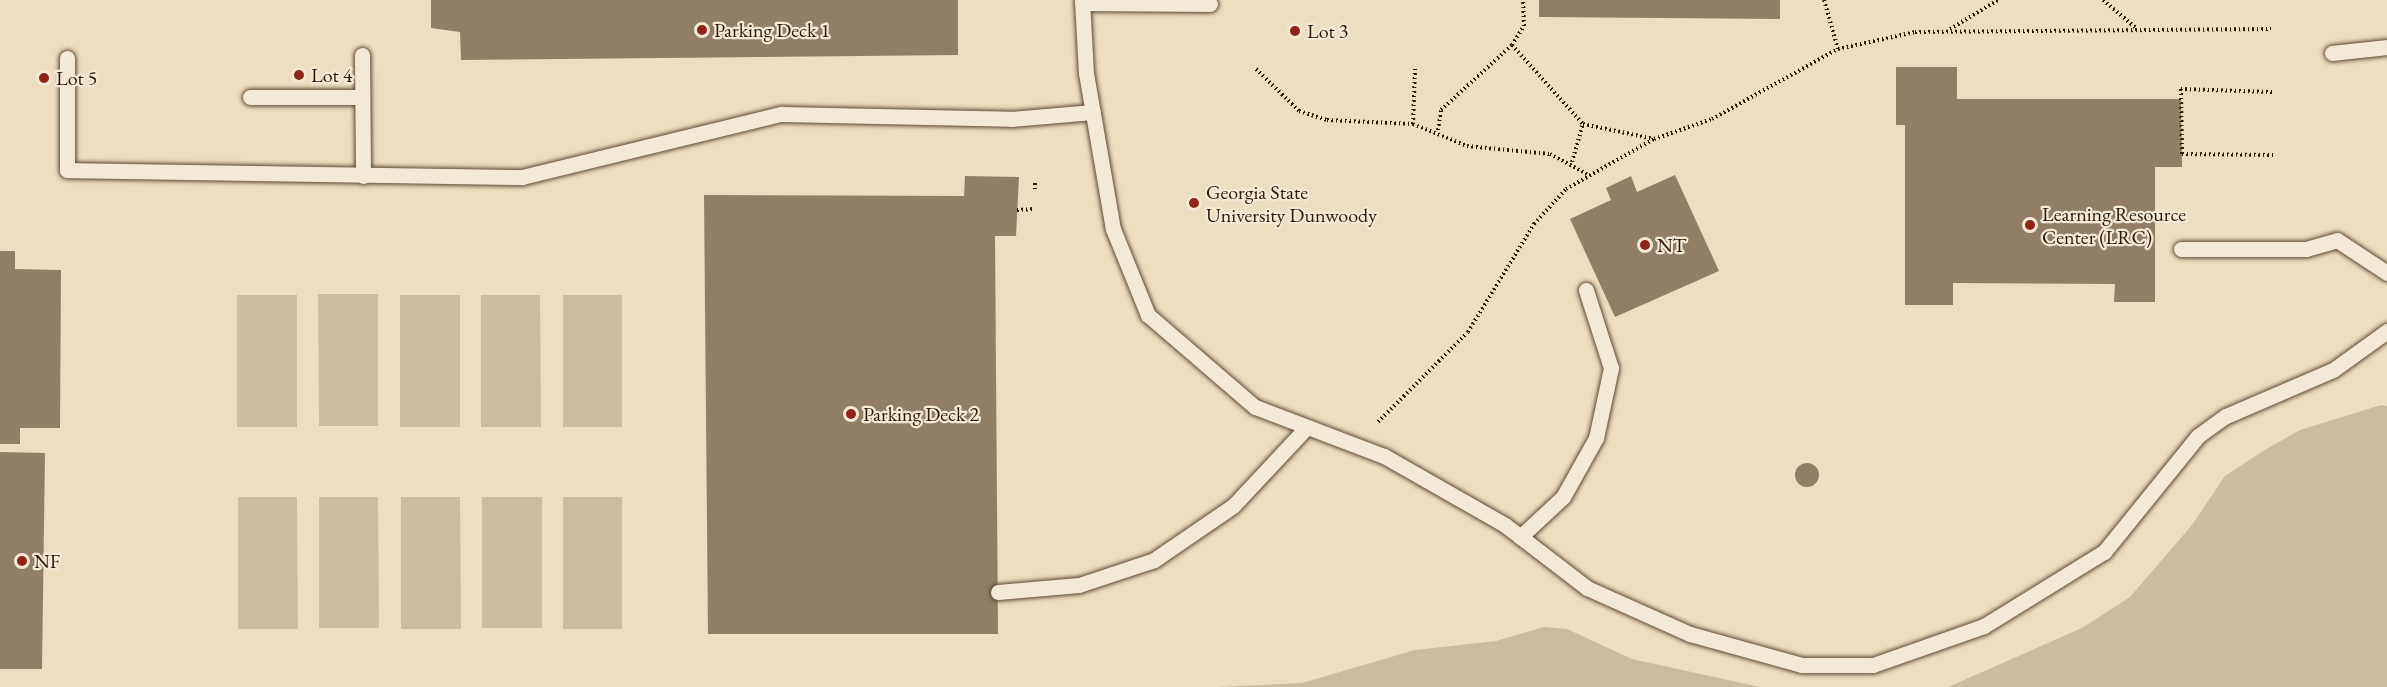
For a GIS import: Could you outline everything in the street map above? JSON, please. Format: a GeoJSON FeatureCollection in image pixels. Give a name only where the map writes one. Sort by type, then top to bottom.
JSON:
{"type":"FeatureCollection","features":[{"type":"Feature","properties":{"kind":"lane"},"geometry":{"type":"LineString","coordinates":[[1210,4],[1082,2],[1093,112],[1113,229],[1148,315],[1255,407],[1384,456],[1520,537],[1587,588],[1690,634],[1802,665],[1873,665],[1984,626],[2104,552],[2198,436],[2226,416],[2333,370],[2387,331]]}},
{"type":"Feature","properties":{"kind":"lane"},"geometry":{"type":"LineString","coordinates":[[2332,53],[2387,47]]}},
{"type":"Feature","properties":{"kind":"lane"},"geometry":{"type":"LineString","coordinates":[[362,55],[363,176]]}},
{"type":"Feature","properties":{"kind":"lane"},"geometry":{"type":"LineString","coordinates":[[67,58],[67,170],[522,177],[781,114],[1011,119],[1093,112]]}},
{"type":"Feature","properties":{"kind":"lane"},"geometry":{"type":"LineString","coordinates":[[250,97],[362,97]]}},
{"type":"Feature","properties":{"kind":"lane"},"geometry":{"type":"LineString","coordinates":[[2181,249],[2306,249],[2337,240],[2387,273]]}},
{"type":"Feature","properties":{"kind":"lane"},"geometry":{"type":"LineString","coordinates":[[1520,537],[1563,497],[1596,438],[1611,368],[1586,290]]}},
{"type":"Feature","properties":{"kind":"lane"},"geometry":{"type":"LineString","coordinates":[[998,592],[1079,585],[1154,561],[1233,506],[1307,427]]}},
{"type":"Feature","properties":{"kind":"path"},"geometry":{"type":"LineString","coordinates":[[1438,130],[1441,110],[1512,45],[1524,26],[1523,0]]}},
{"type":"Feature","properties":{"kind":"path"},"geometry":{"type":"LineString","coordinates":[[1824,0],[1838,49]]}},
{"type":"Feature","properties":{"kind":"path"},"geometry":{"type":"LineString","coordinates":[[1947,31],[1998,0]]}},
{"type":"Feature","properties":{"kind":"path"},"geometry":{"type":"LineString","coordinates":[[2103,0],[2136,28]]}},
{"type":"Feature","properties":{"kind":"path"},"geometry":{"type":"LineString","coordinates":[[1378,422],[1468,332],[1534,224],[1587,174],[1654,139],[1712,119],[1838,49],[1947,31],[2136,28],[2271,29]]}},
{"type":"Feature","properties":{"kind":"path"},"geometry":{"type":"LineString","coordinates":[[1512,45],[1583,124],[1654,139]]}},
{"type":"Feature","properties":{"kind":"path"},"geometry":{"type":"LineString","coordinates":[[1256,69],[1299,111],[1327,120],[1413,124],[1438,130],[1467,146],[1550,154],[1572,162],[1587,174]]}},
{"type":"Feature","properties":{"kind":"path"},"geometry":{"type":"LineString","coordinates":[[1413,124],[1415,69]]}},
{"type":"Feature","properties":{"kind":"path"},"geometry":{"type":"LineString","coordinates":[[2272,92],[2181,89],[2182,154],[2273,155]]}},
{"type":"Feature","properties":{"kind":"path"},"geometry":{"type":"LineString","coordinates":[[1572,162],[1583,124]]}},
{"type":"Feature","properties":{"kind":"path"},"geometry":{"type":"LineString","coordinates":[[1035,183],[1035,192]]}},
{"type":"Feature","properties":{"kind":"path"},"geometry":{"type":"LineString","coordinates":[[1017,210],[1035,209]]}},
{"type":"Feature","properties":{"kind":"shaded area"},"geometry":{"type":"Polygon","coordinates":[[[318,294],[378,294],[378,426],[319,426],[318,294]]]}},
{"type":"Feature","properties":{"kind":"shaded area"},"geometry":{"type":"Polygon","coordinates":[[[237,295],[297,295],[297,427],[237,427],[237,295]]]}},
{"type":"Feature","properties":{"kind":"shaded area"},"geometry":{"type":"Polygon","coordinates":[[[400,295],[460,295],[460,427],[400,427],[400,295]]]}},
{"type":"Feature","properties":{"kind":"shaded area"},"geometry":{"type":"Polygon","coordinates":[[[481,295],[540,295],[541,427],[481,427],[481,295]]]}},
{"type":"Feature","properties":{"kind":"shaded area"},"geometry":{"type":"Polygon","coordinates":[[[563,295],[622,295],[622,427],[563,427],[563,295]]]}},
{"type":"Feature","properties":{"kind":"shaded area"},"geometry":{"type":"Polygon","coordinates":[[[2381,405],[2387,406],[2387,687],[1948,687],[2082,628],[2130,597],[2192,525],[2225,476],[2263,451],[2300,430],[2381,405]]]}},
{"type":"Feature","properties":{"kind":"shaded area"},"geometry":{"type":"Polygon","coordinates":[[[238,497],[297,497],[298,629],[238,629],[238,497]]]}},
{"type":"Feature","properties":{"kind":"shaded area"},"geometry":{"type":"Polygon","coordinates":[[[319,497],[378,497],[379,628],[319,628],[319,497]]]}},
{"type":"Feature","properties":{"kind":"shaded area"},"geometry":{"type":"Polygon","coordinates":[[[401,497],[460,497],[461,629],[401,629],[401,497]]]}},
{"type":"Feature","properties":{"kind":"shaded area"},"geometry":{"type":"Polygon","coordinates":[[[482,497],[542,497],[542,628],[482,628],[482,497]]]}},
{"type":"Feature","properties":{"kind":"shaded area"},"geometry":{"type":"Polygon","coordinates":[[[563,497],[622,497],[622,629],[563,629],[563,497]]]}},
{"type":"Feature","properties":{"kind":"shaded area"},"geometry":{"type":"Polygon","coordinates":[[[1544,627],[1567,629],[1632,659],[1760,687],[1217,687],[1302,683],[1415,650],[1496,641],[1544,627]]]}},
{"type":"Feature","properties":{"kind":"building","name":"Parking Deck 1"},"geometry":{"type":"Polygon","coordinates":[[[431,0],[958,0],[958,55],[461,60],[460,32],[431,28],[431,0]]]}},
{"type":"Feature","properties":{"kind":"building"},"geometry":{"type":"Polygon","coordinates":[[[1539,0],[1780,0],[1780,19],[1539,17],[1539,0]]]}},
{"type":"Feature","properties":{"kind":"building","name":"Learning Resource Center (LRC)"},"geometry":{"type":"Polygon","coordinates":[[[1896,67],[1957,67],[1957,99],[2181,99],[2182,167],[2155,167],[2155,302],[2114,302],[2115,284],[1953,283],[1953,305],[1905,305],[1905,125],[1896,125],[1896,67]]]}},
{"type":"Feature","properties":{"kind":"building","name":"NT"},"geometry":{"type":"Polygon","coordinates":[[[1675,175],[1719,271],[1615,317],[1570,219],[1611,200],[1606,188],[1631,176],[1637,192],[1675,175]]]}},
{"type":"Feature","properties":{"kind":"building","name":"Parking Deck 2"},"geometry":{"type":"Polygon","coordinates":[[[965,176],[1019,177],[1016,236],[995,236],[998,634],[708,634],[704,195],[964,196],[965,176]]]}},
{"type":"Feature","properties":{"kind":"building"},"geometry":{"type":"Polygon","coordinates":[[[0,251],[15,251],[15,269],[61,270],[60,428],[20,428],[20,444],[0,444],[0,251]]]}},
{"type":"Feature","properties":{"kind":"building","name":"NF"},"geometry":{"type":"Polygon","coordinates":[[[0,452],[45,453],[42,669],[0,669],[0,452]]]}},
{"type":"Feature","properties":{"kind":"building"},"geometry":{"type":"Polygon","coordinates":[[[1807,463],[1816,466],[1819,475],[1816,484],[1807,487],[1798,484],[1795,475],[1798,466],[1807,463]]]}},
{"type":"Feature","properties":{"kind":"place","name":"Parking Deck 1"},"geometry":{"type":"Point","coordinates":[702,30]}},
{"type":"Feature","properties":{"kind":"place","name":"Lot 3"},"geometry":{"type":"Point","coordinates":[1295,31]}},
{"type":"Feature","properties":{"kind":"place","name":"Lot 4"},"geometry":{"type":"Point","coordinates":[299,75]}},
{"type":"Feature","properties":{"kind":"place","name":"Lot 5"},"geometry":{"type":"Point","coordinates":[44,78]}},
{"type":"Feature","properties":{"kind":"place","name":"Georgia State University Dunwoody"},"geometry":{"type":"Point","coordinates":[1194,203]}},
{"type":"Feature","properties":{"kind":"place","name":"Learning Resource Center (LRC)"},"geometry":{"type":"Point","coordinates":[2030,225]}},
{"type":"Feature","properties":{"kind":"place","name":"NT"},"geometry":{"type":"Point","coordinates":[1645,245]}},
{"type":"Feature","properties":{"kind":"place","name":"Parking Deck 2"},"geometry":{"type":"Point","coordinates":[851,414]}},
{"type":"Feature","properties":{"kind":"place","name":"NF"},"geometry":{"type":"Point","coordinates":[22,561]}}]}
